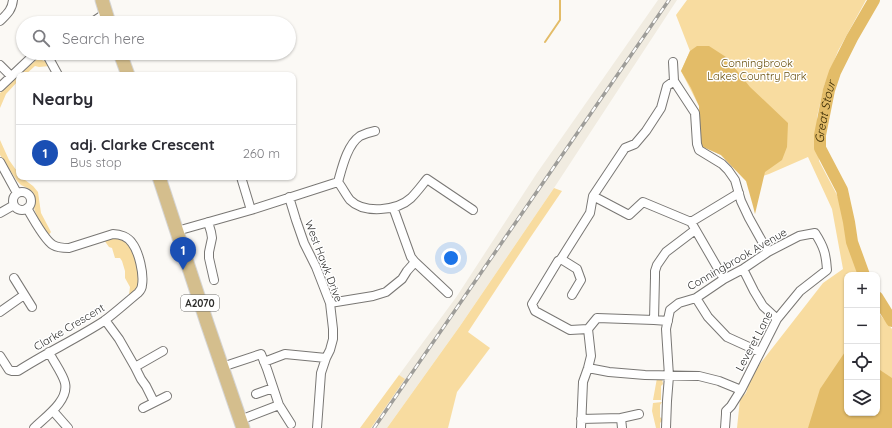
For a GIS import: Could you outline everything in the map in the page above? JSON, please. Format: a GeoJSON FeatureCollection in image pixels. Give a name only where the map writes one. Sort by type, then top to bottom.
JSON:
{"type":"FeatureCollection","features":[{"type":"Feature","properties":{"kind":"main road"},"geometry":{"type":"LineString","coordinates":[[102,0],[107,16]]}},
{"type":"Feature","properties":{"kind":"main road"},"geometry":{"type":"LineString","coordinates":[[123,60],[127,72]]}},
{"type":"Feature","properties":{"kind":"main road","name":"A2070"},"geometry":{"type":"LineString","coordinates":[[160,180],[242,424]]}},
{"type":"Feature","properties":{"kind":"street"},"geometry":{"type":"LineString","coordinates":[[0,20],[7,15],[13,0]]}},
{"type":"Feature","properties":{"kind":"street"},"geometry":{"type":"LineString","coordinates":[[0,87],[28,60]]}},
{"type":"Feature","properties":{"kind":"street"},"geometry":{"type":"LineString","coordinates":[[50,60],[56,72]]}},
{"type":"Feature","properties":{"kind":"street"},"geometry":{"type":"LineString","coordinates":[[673,62],[674,81],[695,113],[697,144],[699,150],[722,164],[734,180],[749,218],[768,252]]}},
{"type":"Feature","properties":{"kind":"street"},"geometry":{"type":"LineString","coordinates":[[0,65],[11,76]]}},
{"type":"Feature","properties":{"kind":"street"},"geometry":{"type":"LineString","coordinates":[[588,329],[570,330],[535,311],[532,304],[590,213],[593,196],[625,148],[635,144],[646,131],[661,108],[667,86],[674,81]]}},
{"type":"Feature","properties":{"kind":"street"},"geometry":{"type":"LineString","coordinates":[[375,131],[360,136],[350,146],[342,165],[338,182],[351,200],[360,207],[378,210],[397,206],[410,199],[427,179],[473,210]]}},
{"type":"Feature","properties":{"kind":"street"},"geometry":{"type":"LineString","coordinates":[[0,162],[17,193]]}},
{"type":"Feature","properties":{"kind":"street"},"geometry":{"type":"LineString","coordinates":[[242,180],[251,210]]}},
{"type":"Feature","properties":{"kind":"street"},"geometry":{"type":"LineString","coordinates":[[177,231],[251,210],[338,182]]}},
{"type":"Feature","properties":{"kind":"street"},"geometry":{"type":"LineString","coordinates":[[17,193],[28,193],[31,203],[27,208],[23,210],[16,208],[14,205],[13,198],[17,193]]}},
{"type":"Feature","properties":{"kind":"street"},"geometry":{"type":"LineString","coordinates":[[691,222],[722,208],[739,193]]}},
{"type":"Feature","properties":{"kind":"street"},"geometry":{"type":"LineString","coordinates":[[593,196],[629,215],[643,202],[691,222],[724,279]]}},
{"type":"Feature","properties":{"kind":"street","name":"West Hawk Drive"},"geometry":{"type":"LineString","coordinates":[[289,198],[304,242],[316,267],[330,303],[333,339],[321,373],[317,428]]}},
{"type":"Feature","properties":{"kind":"street"},"geometry":{"type":"LineString","coordinates":[[0,213],[14,205]]}},
{"type":"Feature","properties":{"kind":"street"},"geometry":{"type":"LineString","coordinates":[[393,207],[411,257],[448,293]]}},
{"type":"Feature","properties":{"kind":"street","name":"Clarke Crescent"},"geometry":{"type":"LineString","coordinates":[[0,356],[9,370],[18,371],[105,320],[141,290],[143,281],[142,271],[135,248],[132,242],[126,237],[120,234],[113,234],[69,248],[58,247],[49,242],[27,208]]}},
{"type":"Feature","properties":{"kind":"street"},"geometry":{"type":"LineString","coordinates":[[208,222],[212,238],[209,258],[214,280]]}},
{"type":"Feature","properties":{"kind":"street"},"geometry":{"type":"LineString","coordinates":[[654,320],[654,277],[657,265],[666,252],[695,230]]}},
{"type":"Feature","properties":{"kind":"street","name":"Conningbrook Avenue"},"geometry":{"type":"LineString","coordinates":[[666,428],[669,376],[666,329],[670,310],[679,304],[696,298],[768,252],[799,236],[815,233]]}},
{"type":"Feature","properties":{"kind":"street","name":"Leveret Lane"},"geometry":{"type":"LineString","coordinates":[[725,428],[726,411],[732,406],[741,390],[777,319],[800,291],[827,270],[824,248],[815,233]]}},
{"type":"Feature","properties":{"kind":"street"},"geometry":{"type":"LineString","coordinates":[[561,259],[576,269],[581,280],[572,295]]}},
{"type":"Feature","properties":{"kind":"street"},"geometry":{"type":"LineString","coordinates":[[330,303],[373,296],[386,292],[402,278],[415,262]]}},
{"type":"Feature","properties":{"kind":"street"},"geometry":{"type":"LineString","coordinates":[[743,269],[763,306],[777,319]]}},
{"type":"Feature","properties":{"kind":"street"},"geometry":{"type":"LineString","coordinates":[[14,278],[32,307]]}},
{"type":"Feature","properties":{"kind":"street"},"geometry":{"type":"LineString","coordinates":[[0,312],[24,295]]}},
{"type":"Feature","properties":{"kind":"street"},"geometry":{"type":"LineString","coordinates":[[696,298],[708,317],[727,337],[760,352]]}},
{"type":"Feature","properties":{"kind":"street"},"geometry":{"type":"LineString","coordinates":[[581,428],[583,382],[591,356],[588,329],[597,318],[668,321]]}},
{"type":"Feature","properties":{"kind":"street"},"geometry":{"type":"LineString","coordinates":[[105,320],[119,339],[154,402]]}},
{"type":"Feature","properties":{"kind":"street"},"geometry":{"type":"LineString","coordinates":[[135,367],[163,351]]}},
{"type":"Feature","properties":{"kind":"street"},"geometry":{"type":"LineString","coordinates":[[34,428],[53,411],[61,401],[65,392],[64,381],[49,352]]}},
{"type":"Feature","properties":{"kind":"street"},"geometry":{"type":"LineString","coordinates":[[222,367],[261,354],[279,405],[291,424]]}},
{"type":"Feature","properties":{"kind":"street"},"geometry":{"type":"LineString","coordinates":[[264,362],[285,354],[326,358]]}},
{"type":"Feature","properties":{"kind":"street"},"geometry":{"type":"LineString","coordinates":[[588,368],[630,374],[699,376],[719,381],[741,390]]}},
{"type":"Feature","properties":{"kind":"street"},"geometry":{"type":"LineString","coordinates":[[256,394],[273,388]]}},
{"type":"Feature","properties":{"kind":"street"},"geometry":{"type":"LineString","coordinates":[[143,408],[167,396]]}},
{"type":"Feature","properties":{"kind":"street"},"geometry":{"type":"LineString","coordinates":[[242,424],[279,405]]}},
{"type":"Feature","properties":{"kind":"street"},"geometry":{"type":"LineString","coordinates":[[53,411],[68,428]]}},
{"type":"Feature","properties":{"kind":"street"},"geometry":{"type":"LineString","coordinates":[[581,419],[621,418],[639,414]]}},
{"type":"Feature","properties":{"kind":"street"},"geometry":{"type":"LineString","coordinates":[[621,418],[622,428]]}},
{"type":"Feature","properties":{"kind":"shaded area"},"geometry":{"type":"Polygon","coordinates":[[[658,0],[677,0],[554,188],[460,326],[387,428],[371,428],[404,379],[399,375],[457,296],[537,173],[658,0]]]}},
{"type":"Feature","properties":{"kind":"shaded area"},"geometry":{"type":"Polygon","coordinates":[[[697,46],[709,46],[726,57],[750,87],[788,123],[787,147],[782,160],[765,172],[755,214],[746,181],[721,155],[701,146],[699,106],[681,71],[690,51],[697,46]]]}},
{"type":"Feature","properties":{"kind":"shaded area"},"geometry":{"type":"Polygon","coordinates":[[[844,353],[844,416],[880,416],[880,370],[892,378],[892,428],[808,428],[820,389],[844,353]]]}},
{"type":"Feature","properties":{"kind":"green space","name":"Conningbrook Lakes Country Park"},"geometry":{"type":"Polygon","coordinates":[[[687,0],[866,0],[838,51],[824,86],[817,117],[819,161],[842,206],[857,272],[844,272],[844,416],[880,416],[880,315],[892,329],[892,428],[737,428],[740,399],[746,393],[752,374],[823,283],[843,269],[832,209],[808,157],[769,174],[746,181],[721,155],[701,146],[699,106],[681,71],[690,51],[676,15],[687,0]]]}},
{"type":"Feature","properties":{"kind":"green space"},"geometry":{"type":"Polygon","coordinates":[[[36,60],[44,61],[50,66],[35,66],[28,72],[22,72],[36,60]]]}},
{"type":"Feature","properties":{"kind":"green space"},"geometry":{"type":"Polygon","coordinates":[[[16,78],[16,83],[6,94],[0,108],[0,93],[16,78]]]}},
{"type":"Feature","properties":{"kind":"green space"},"geometry":{"type":"Polygon","coordinates":[[[0,140],[9,160],[16,170],[16,179],[0,155],[0,140]]]}},
{"type":"Feature","properties":{"kind":"green space"},"geometry":{"type":"Polygon","coordinates":[[[25,180],[38,192],[41,213],[51,232],[48,236],[38,220],[34,208],[35,197],[33,192],[17,181],[25,180]]]}},
{"type":"Feature","properties":{"kind":"green space"},"geometry":{"type":"Polygon","coordinates":[[[554,188],[562,191],[468,332],[490,348],[457,392],[448,428],[387,428],[460,326],[554,188]]]}},
{"type":"Feature","properties":{"kind":"green space"},"geometry":{"type":"Polygon","coordinates":[[[117,237],[125,241],[131,248],[139,273],[139,285],[134,292],[129,295],[130,287],[125,278],[125,271],[122,261],[120,258],[115,258],[112,248],[109,247],[104,240],[117,237]]]}},
{"type":"Feature","properties":{"kind":"green space"},"geometry":{"type":"Polygon","coordinates":[[[399,375],[405,379],[371,428],[360,428],[399,375]]]}},
{"type":"Feature","properties":{"kind":"green space"},"geometry":{"type":"Polygon","coordinates":[[[657,378],[662,379],[663,384],[661,386],[661,400],[653,400],[657,378]]]}},
{"type":"Feature","properties":{"kind":"green space"},"geometry":{"type":"Polygon","coordinates":[[[662,402],[660,405],[660,417],[662,421],[660,423],[660,428],[656,428],[652,411],[653,403],[662,402]]]}},
{"type":"Feature","properties":{"kind":"waterway"},"geometry":{"type":"LineString","coordinates":[[545,42],[560,20],[560,0]]}},
{"type":"Feature","properties":{"kind":"waterway","name":"Great Stour"},"geometry":{"type":"LineString","coordinates":[[863,272],[852,242],[842,190],[820,148],[820,135],[829,90],[835,72],[852,38],[874,0]]}},
{"type":"Feature","properties":{"kind":"waterway","name":"Great Stour"},"geometry":{"type":"LineString","coordinates":[[880,302],[892,321]]}},
{"type":"Feature","properties":{"kind":"railway"},"geometry":{"type":"LineString","coordinates":[[374,428],[669,0]]}},
{"type":"Feature","properties":{"kind":"place","name":"adj. Clarke Crescent"},"geometry":{"type":"Point","coordinates":[183,270]}}]}
